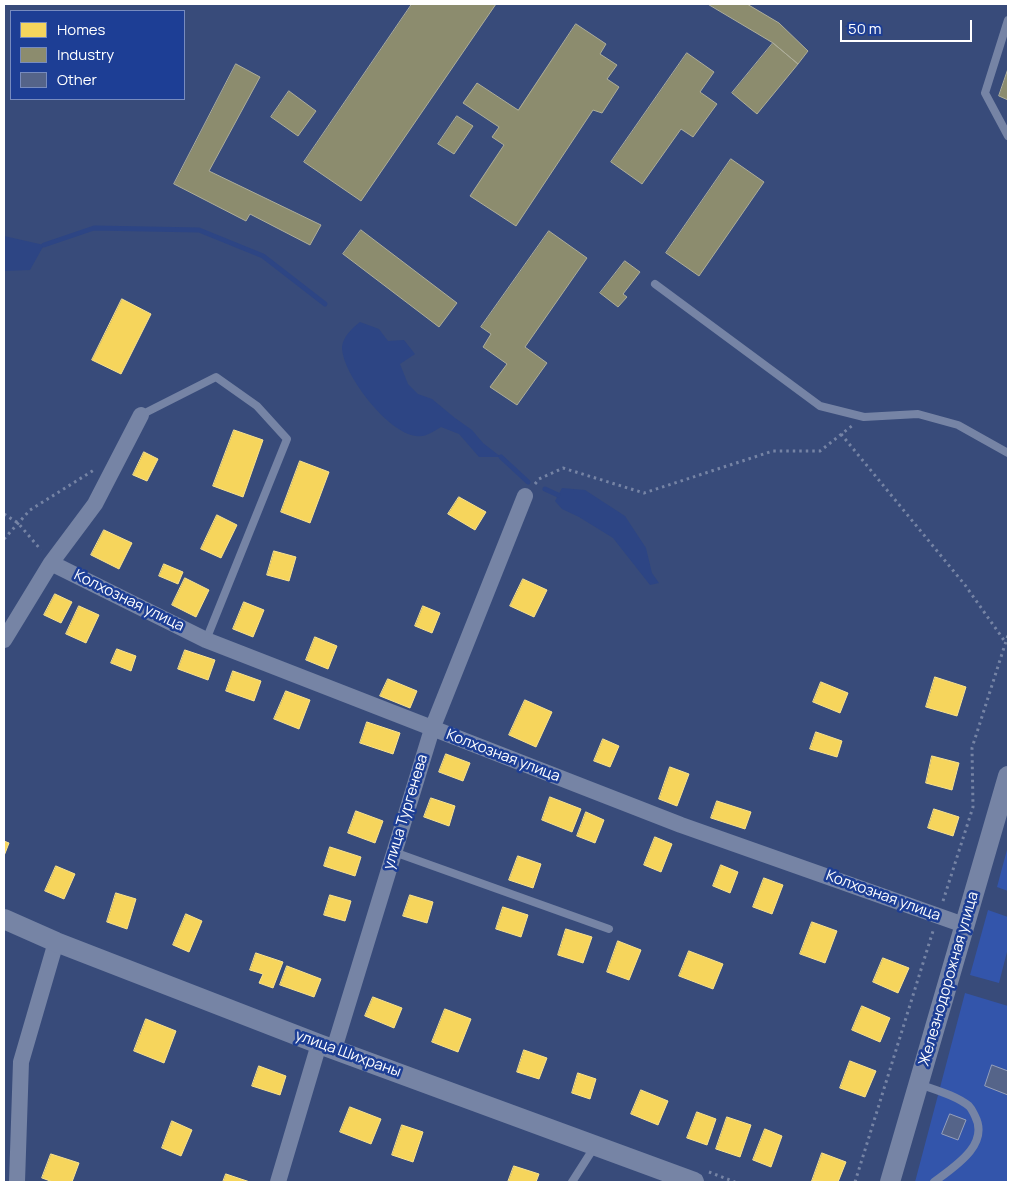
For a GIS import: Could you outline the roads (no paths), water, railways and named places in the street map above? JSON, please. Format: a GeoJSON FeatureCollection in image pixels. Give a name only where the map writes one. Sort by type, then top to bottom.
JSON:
{"type":"FeatureCollection","features":[{"type":"Feature","properties":{"kind":"street"},"geometry":{"type":"LineString","coordinates":[[4,640],[51,562],[95,504],[141,415]]}},
{"type":"Feature","properties":{"kind":"street","name":"улица Тургенева"},"geometry":{"type":"LineString","coordinates":[[278,1182],[394,852],[432,729],[526,496]]}},
{"type":"Feature","properties":{"kind":"street","name":"Колхозная улица"},"geometry":{"type":"LineString","coordinates":[[51,562],[206,640],[682,825],[964,925]]}},
{"type":"Feature","properties":{"kind":"street","name":"Железнодорожная улица"},"geometry":{"type":"LineString","coordinates":[[890,1182],[1008,776]]}},
{"type":"Feature","properties":{"kind":"street","name":"улица Шихраны"},"geometry":{"type":"LineString","coordinates":[[4,919],[56,942],[327,1046],[694,1182]]}},
{"type":"Feature","properties":{"kind":"street"},"geometry":{"type":"LineString","coordinates":[[17,1182],[21,1062],[56,942]]}},
{"type":"Feature","properties":{"kind":"lane"},"geometry":{"type":"LineString","coordinates":[[1008,20],[985,93],[1008,136]]}},
{"type":"Feature","properties":{"kind":"lane"},"geometry":{"type":"LineString","coordinates":[[655,284],[820,406],[864,416],[918,414],[958,425],[1008,453]]}},
{"type":"Feature","properties":{"kind":"lane"},"geometry":{"type":"LineString","coordinates":[[141,415],[216,377],[257,406],[287,439],[206,640]]}},
{"type":"Feature","properties":{"kind":"lane"},"geometry":{"type":"LineString","coordinates":[[394,852],[609,929]]}},
{"type":"Feature","properties":{"kind":"lane"},"geometry":{"type":"LineString","coordinates":[[918,1084],[956,1098],[971,1107],[979,1124],[977,1141],[966,1157],[934,1182]]}},
{"type":"Feature","properties":{"kind":"lane"},"geometry":{"type":"LineString","coordinates":[[572,1182],[595,1145]]}},
{"type":"Feature","properties":{"kind":"waterway"},"geometry":{"type":"LineString","coordinates":[[44,245],[94,228],[199,230],[263,256],[325,304]]}},
{"type":"Feature","properties":{"kind":"waterway"},"geometry":{"type":"LineString","coordinates":[[501,457],[528,482]]}},
{"type":"Feature","properties":{"kind":"waterway"},"geometry":{"type":"LineString","coordinates":[[545,489],[558,495]]}}]}
